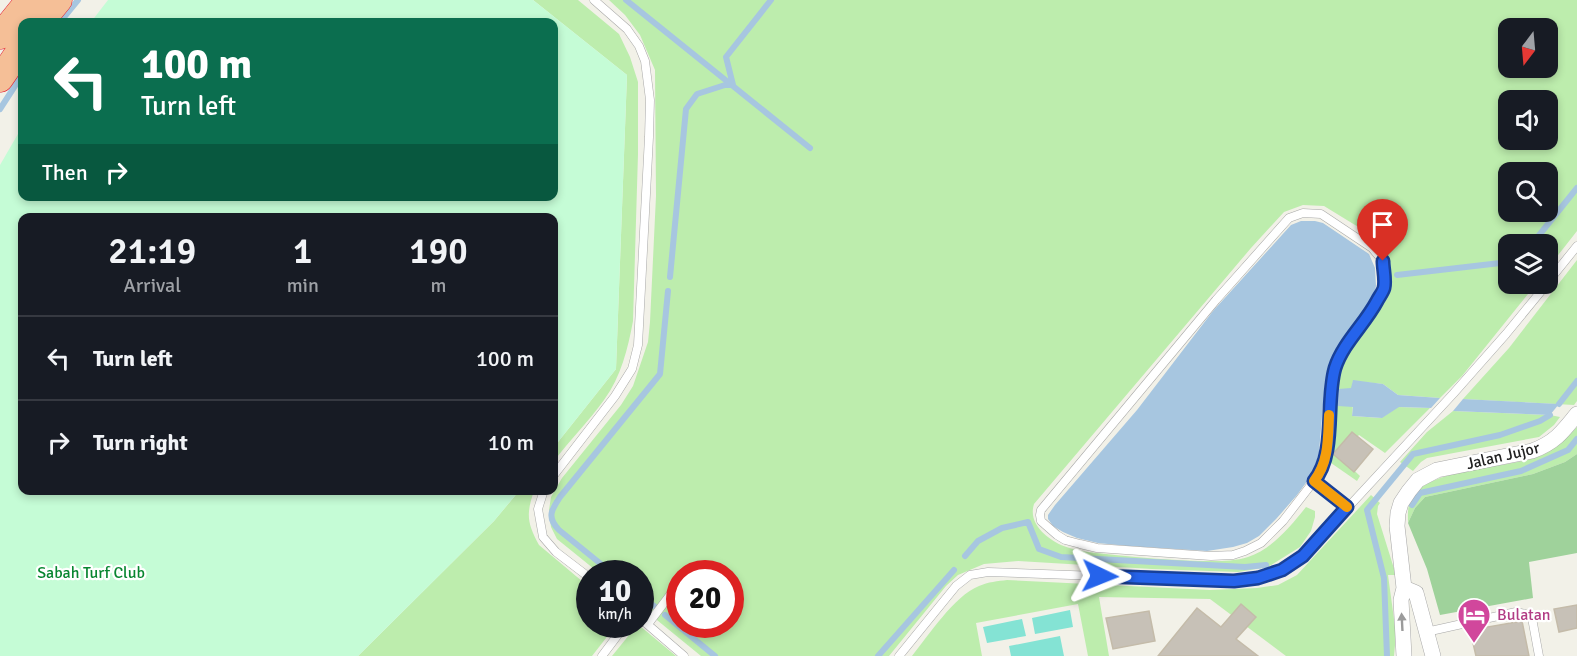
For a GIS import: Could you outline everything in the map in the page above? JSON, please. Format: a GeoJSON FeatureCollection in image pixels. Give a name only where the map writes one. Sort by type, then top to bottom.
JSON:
{"type":"FeatureCollection","features":[{"type":"Feature","properties":{"kind":"highway"},"geometry":{"type":"LineString","coordinates":[[0,36],[29,0]]}},
{"type":"Feature","properties":{"kind":"highway"},"geometry":{"type":"LineString","coordinates":[[44,18],[58,0]]}},
{"type":"Feature","properties":{"kind":"highway"},"geometry":{"type":"LineString","coordinates":[[0,79],[18,53]]}},
{"type":"Feature","properties":{"kind":"street","name":"Jalan Jujor"},"geometry":{"type":"LineString","coordinates":[[1404,588],[1397,526],[1398,513],[1401,503],[1418,480],[1437,470],[1547,446],[1574,418]]}},
{"type":"Feature","properties":{"kind":"street"},"geometry":{"type":"LineString","coordinates":[[1404,656],[1401,600],[1404,588],[1416,593],[1433,656]]}},
{"type":"Feature","properties":{"kind":"lane"},"geometry":{"type":"LineString","coordinates":[[558,469],[615,396],[632,369],[638,345],[650,100],[645,61],[639,46],[627,29],[594,0]]}},
{"type":"Feature","properties":{"kind":"lane"},"geometry":{"type":"LineString","coordinates":[[1303,213],[1321,214],[1372,248],[1383,261],[1384,279],[1384,288],[1374,307],[1336,365],[1331,384],[1326,459],[1322,472],[1314,481],[1299,503],[1261,543],[1233,555],[1211,556],[1098,548],[1065,540],[1041,521],[1040,514],[1216,300],[1289,218],[1303,213]]}},
{"type":"Feature","properties":{"kind":"lane"},"geometry":{"type":"LineString","coordinates":[[1558,269],[1577,246]]}},
{"type":"Feature","properties":{"kind":"lane"},"geometry":{"type":"LineString","coordinates":[[899,656],[956,586],[969,575],[988,572],[1234,581],[1258,578],[1282,570],[1303,556],[1436,413],[1538,294]]}},
{"type":"Feature","properties":{"kind":"lane"},"geometry":{"type":"LineString","coordinates":[[1314,481],[1347,507]]}},
{"type":"Feature","properties":{"kind":"lane"},"geometry":{"type":"LineString","coordinates":[[542,495],[538,509],[543,537],[556,552],[576,567]]}},
{"type":"Feature","properties":{"kind":"lane"},"geometry":{"type":"LineString","coordinates":[[654,616],[666,600]]}},
{"type":"Feature","properties":{"kind":"lane"},"geometry":{"type":"LineString","coordinates":[[1426,633],[1516,612],[1532,618],[1539,656]]}},
{"type":"Feature","properties":{"kind":"lane"},"geometry":{"type":"LineString","coordinates":[[654,629],[684,656]]}},
{"type":"Feature","properties":{"kind":"lane"},"geometry":{"type":"LineString","coordinates":[[602,656],[616,638]]}},
{"type":"Feature","properties":{"kind":"green space","name":"Sabah Turf Club"},"geometry":{"type":"Polygon","coordinates":[[[108,0],[533,0],[556,18],[94,18],[108,0]]]}},
{"type":"Feature","properties":{"kind":"green space"},"geometry":{"type":"Polygon","coordinates":[[[533,0],[578,0],[619,34],[638,82],[633,321],[629,342],[610,391],[558,456],[558,442],[616,369],[627,75],[533,0]]]}},
{"type":"Feature","properties":{"kind":"green space"},"geometry":{"type":"Polygon","coordinates":[[[609,0],[1577,0],[1577,231],[1558,255],[1558,234],[1498,234],[1498,294],[1528,294],[1462,376],[1440,398],[1398,395],[1383,384],[1353,381],[1352,416],[1381,418],[1398,407],[1430,408],[1385,453],[1359,435],[1340,457],[1360,476],[1357,481],[1331,463],[1336,388],[1342,367],[1354,344],[1379,311],[1389,289],[1389,259],[1373,236],[1324,206],[1303,205],[1284,212],[1034,504],[1033,517],[1039,529],[1061,545],[1088,552],[1198,561],[1236,560],[1248,557],[1265,548],[1280,536],[1306,507],[1315,511],[1311,531],[1300,547],[1268,567],[1238,572],[1018,561],[984,564],[958,575],[946,586],[889,656],[701,656],[679,638],[744,638],[744,560],[666,560],[666,627],[654,618],[654,560],[583,560],[557,539],[551,527],[549,510],[551,497],[558,495],[558,485],[562,478],[621,405],[633,386],[648,342],[656,196],[655,70],[640,35],[625,15],[609,0]]]}},
{"type":"Feature","properties":{"kind":"green space","name":"Sabah Turf Club"},"geometry":{"type":"Polygon","coordinates":[[[558,20],[627,75],[616,369],[558,442],[558,213],[18,213],[18,495],[516,495],[494,521],[358,656],[0,656],[0,165],[18,134],[18,201],[558,201],[558,20]]]}},
{"type":"Feature","properties":{"kind":"green space"},"geometry":{"type":"Polygon","coordinates":[[[1577,260],[1577,401],[1574,405],[1463,399],[1509,348],[1551,294],[1558,294],[1558,285],[1577,260]]]}},
{"type":"Feature","properties":{"kind":"green space"},"geometry":{"type":"Polygon","coordinates":[[[1453,411],[1560,417],[1539,437],[1427,458],[1413,471],[1400,462],[1427,432],[1453,411]]]}},
{"type":"Feature","properties":{"kind":"green space"},"geometry":{"type":"Polygon","coordinates":[[[1577,427],[1577,454],[1565,462],[1533,474],[1425,497],[1415,508],[1408,523],[1408,509],[1411,500],[1420,489],[1433,481],[1469,470],[1540,456],[1560,444],[1577,427]]]}},
{"type":"Feature","properties":{"kind":"green space"},"geometry":{"type":"Polygon","coordinates":[[[1577,454],[1577,553],[1529,562],[1533,598],[1440,615],[1427,569],[1408,523],[1415,508],[1425,497],[1533,474],[1565,462],[1577,454]]]}},
{"type":"Feature","properties":{"kind":"green space"},"geometry":{"type":"Polygon","coordinates":[[[516,495],[533,495],[529,518],[539,545],[576,576],[576,638],[606,638],[592,656],[358,656],[494,521],[516,495]]]}},
{"type":"Feature","properties":{"kind":"green space"},"geometry":{"type":"Polygon","coordinates":[[[1371,495],[1380,503],[1377,514],[1396,575],[1388,575],[1396,634],[1394,656],[1286,656],[1210,599],[1099,597],[1109,656],[1088,656],[1078,604],[976,623],[982,656],[912,656],[960,598],[979,586],[993,582],[1007,580],[1210,590],[1278,585],[1297,575],[1371,495]]]}},
{"type":"Feature","properties":{"kind":"green space"},"geometry":{"type":"Polygon","coordinates":[[[627,638],[654,638],[676,656],[612,656],[627,638]]]}},
{"type":"Feature","properties":{"kind":"shaded area"},"geometry":{"type":"Polygon","coordinates":[[[1301,221],[1323,223],[1369,254],[1375,268],[1376,286],[1373,299],[1331,362],[1325,381],[1319,452],[1314,472],[1297,495],[1259,536],[1247,543],[1207,551],[1098,543],[1077,538],[1053,526],[1048,515],[1055,505],[1137,410],[1213,311],[1291,225],[1301,221]]]}},
{"type":"Feature","properties":{"kind":"shaded area"},"geometry":{"type":"Polygon","coordinates":[[[1353,380],[1383,384],[1398,395],[1440,398],[1431,408],[1399,407],[1382,418],[1352,416],[1353,407],[1338,406],[1338,389],[1351,388],[1353,380]]]}},
{"type":"Feature","properties":{"kind":"shaded area"},"geometry":{"type":"Polygon","coordinates":[[[1463,399],[1559,404],[1550,415],[1453,411],[1463,399]]]}},
{"type":"Feature","properties":{"kind":"shaded area"},"geometry":{"type":"Polygon","coordinates":[[[1070,610],[1073,627],[1035,634],[1032,618],[1070,610]]]}},
{"type":"Feature","properties":{"kind":"shaded area"},"geometry":{"type":"Polygon","coordinates":[[[1022,619],[1026,636],[987,643],[983,627],[1022,619]]]}},
{"type":"Feature","properties":{"kind":"shaded area"},"geometry":{"type":"Polygon","coordinates":[[[1060,636],[1064,656],[1011,656],[1009,646],[1060,636]]]}},
{"type":"Feature","properties":{"kind":"building"},"geometry":{"type":"Polygon","coordinates":[[[1352,432],[1373,449],[1354,472],[1333,454],[1352,432]]]}},
{"type":"Feature","properties":{"kind":"building"},"geometry":{"type":"Polygon","coordinates":[[[1241,604],[1256,617],[1236,639],[1258,656],[1158,656],[1197,608],[1221,627],[1241,604]]]}},
{"type":"Feature","properties":{"kind":"building"},"geometry":{"type":"Polygon","coordinates":[[[1577,605],[1577,628],[1559,632],[1554,609],[1577,605]]]}},
{"type":"Feature","properties":{"kind":"building"},"geometry":{"type":"Polygon","coordinates":[[[1149,611],[1155,641],[1113,649],[1106,618],[1149,611]]]}},
{"type":"Feature","properties":{"kind":"building"},"geometry":{"type":"Polygon","coordinates":[[[1522,621],[1529,656],[1476,656],[1470,630],[1522,621]]]}},
{"type":"Feature","properties":{"kind":"waterway"},"geometry":{"type":"LineString","coordinates":[[63,18],[78,0]]}},
{"type":"Feature","properties":{"kind":"waterway"},"geometry":{"type":"LineString","coordinates":[[626,0],[810,148]]}},
{"type":"Feature","properties":{"kind":"waterway"},"geometry":{"type":"LineString","coordinates":[[670,277],[686,109],[697,94],[725,85],[733,85],[726,57],[771,0]]}},
{"type":"Feature","properties":{"kind":"waterway"},"geometry":{"type":"LineString","coordinates":[[0,109],[18,81]]}},
{"type":"Feature","properties":{"kind":"waterway"},"geometry":{"type":"LineString","coordinates":[[1540,234],[1577,188]]}},
{"type":"Feature","properties":{"kind":"waterway"},"geometry":{"type":"LineString","coordinates":[[1397,275],[1498,263]]}},
{"type":"Feature","properties":{"kind":"waterway"},"geometry":{"type":"LineString","coordinates":[[596,560],[559,530],[551,517],[552,513],[560,497],[660,374],[668,291]]}},
{"type":"Feature","properties":{"kind":"waterway"},"geometry":{"type":"LineString","coordinates":[[1559,404],[1577,381]]}},
{"type":"Feature","properties":{"kind":"waterway"},"geometry":{"type":"LineString","coordinates":[[1387,656],[1384,578],[1367,510],[1413,454],[1500,435],[1540,421],[1550,415]]}},
{"type":"Feature","properties":{"kind":"waterway"},"geometry":{"type":"LineString","coordinates":[[1412,505],[1420,493],[1521,471],[1568,450],[1577,439]]}},
{"type":"Feature","properties":{"kind":"waterway"},"geometry":{"type":"LineString","coordinates":[[965,556],[978,541],[1002,528],[1028,522],[1039,549],[1061,557],[1245,567],[1266,565]]}},
{"type":"Feature","properties":{"kind":"waterway"},"geometry":{"type":"LineString","coordinates":[[878,656],[954,570]]}},
{"type":"Feature","properties":{"kind":"waterway"},"geometry":{"type":"LineString","coordinates":[[665,615],[715,656]]}},
{"type":"Feature","properties":{"kind":"slow traffic"},"geometry":{"type":"LineString","coordinates":[[1329,415],[1326,459],[1322,472],[1314,481],[1347,507]]}},
{"type":"Feature","properties":{"kind":"place","name":"Bulatan"},"geometry":{"type":"Point","coordinates":[1474,644]}},
{"type":"Feature","properties":{"kind":"route"},"geometry":{"type":"LineString","coordinates":[[1100,576],[1234,581],[1258,578],[1282,570],[1303,556],[1347,507],[1314,481],[1322,472],[1326,459],[1331,384],[1336,365],[1384,288],[1383,261]]}}]}
